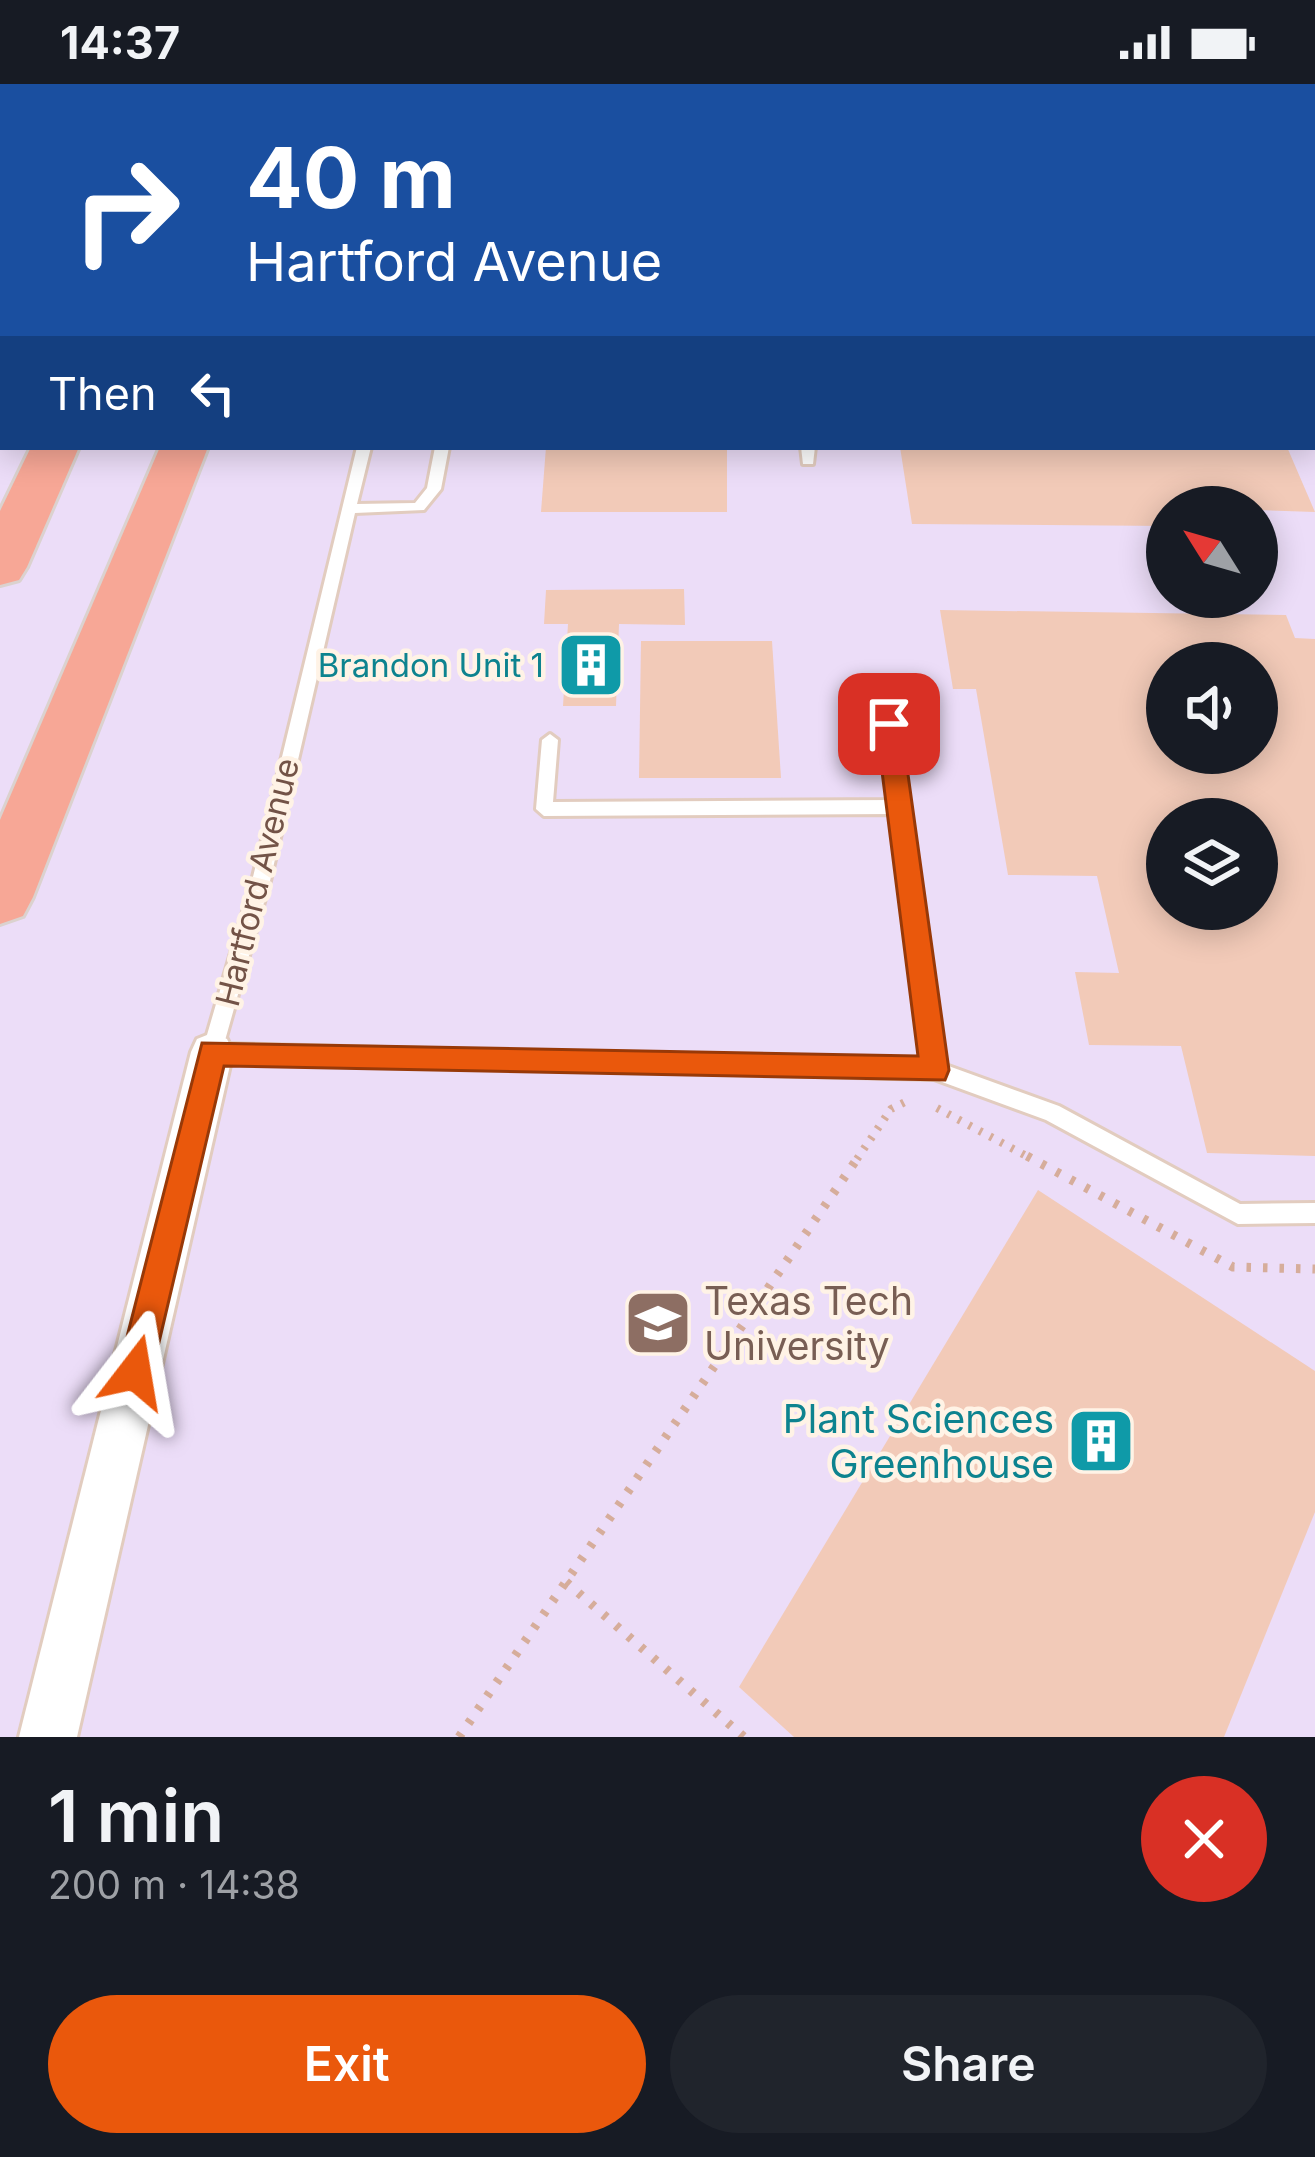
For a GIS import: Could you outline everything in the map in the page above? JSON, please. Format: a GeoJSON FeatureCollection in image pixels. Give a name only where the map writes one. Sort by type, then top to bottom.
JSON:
{"type":"FeatureCollection","features":[{"type":"Feature","properties":{"kind":"highway"},"geometry":{"type":"LineString","coordinates":[[0,567],[54,450]]}},
{"type":"Feature","properties":{"kind":"highway"},"geometry":{"type":"LineString","coordinates":[[0,897],[183,450]]}},
{"type":"Feature","properties":{"kind":"street"},"geometry":{"type":"LineString","coordinates":[[48,1737],[212,1052]]}},
{"type":"Feature","properties":{"kind":"lane","name":"Hartford Avenue"},"geometry":{"type":"LineString","coordinates":[[363,450],[261,881],[212,1052],[934,1070],[1052,1113],[1238,1214],[1315,1213]]}},
{"type":"Feature","properties":{"kind":"lane"},"geometry":{"type":"LineString","coordinates":[[349,509],[419,507],[434,489],[441,450]]}},
{"type":"Feature","properties":{"kind":"lane"},"geometry":{"type":"LineString","coordinates":[[889,724],[934,1070]]}},
{"type":"Feature","properties":{"kind":"lane"},"geometry":{"type":"LineString","coordinates":[[550,740],[544,809],[900,807]]}},
{"type":"Feature","properties":{"kind":"path"},"geometry":{"type":"LineString","coordinates":[[459,1737],[891,1109],[905,1102],[930,1104],[1233,1267],[1315,1269]]}},
{"type":"Feature","properties":{"kind":"path"},"geometry":{"type":"LineString","coordinates":[[566,1582],[744,1737]]}},
{"type":"Feature","properties":{"kind":"shaded area","name":"Texas Tech University"},"geometry":{"type":"Polygon","coordinates":[[[0,450],[1315,450],[1315,1737],[0,1737],[0,450]]]}},
{"type":"Feature","properties":{"kind":"building"},"geometry":{"type":"Polygon","coordinates":[[[546,450],[727,450],[727,512],[541,512],[546,450]]]}},
{"type":"Feature","properties":{"kind":"building"},"geometry":{"type":"Polygon","coordinates":[[[900,450],[1288,450],[1315,512],[1278,511],[1278,486],[1146,486],[1146,526],[912,524],[900,450]]]}},
{"type":"Feature","properties":{"kind":"building","name":"Brandon Unit 1"},"geometry":{"type":"Polygon","coordinates":[[[684,589],[685,625],[619,624],[616,706],[563,706],[568,624],[544,624],[546,590],[684,589]]]}},
{"type":"Feature","properties":{"kind":"building"},"geometry":{"type":"Polygon","coordinates":[[[940,610],[1146,613],[1146,618],[1286,615],[1295,638],[1315,639],[1315,1156],[1207,1153],[1181,1046],[1089,1045],[1075,972],[1119,973],[1097,876],[1008,875],[976,689],[953,689],[940,610]]]}},
{"type":"Feature","properties":{"kind":"building"},"geometry":{"type":"Polygon","coordinates":[[[641,641],[772,641],[781,778],[639,778],[641,641]]]}},
{"type":"Feature","properties":{"kind":"building","name":"Plant Sciences Greenhouse"},"geometry":{"type":"Polygon","coordinates":[[[1038,1190],[1315,1371],[1315,1512],[1224,1737],[794,1737],[739,1687],[1038,1190]]]}},
{"type":"Feature","properties":{"kind":"place","name":"Brandon Unit 1"},"geometry":{"type":"Point","coordinates":[591,665]}},
{"type":"Feature","properties":{"kind":"place","name":"Texas Tech University"},"geometry":{"type":"Point","coordinates":[658,1323]}},
{"type":"Feature","properties":{"kind":"place","name":"Plant Sciences Greenhouse"},"geometry":{"type":"Point","coordinates":[1101,1441]}},
{"type":"Feature","properties":{"kind":"route"},"geometry":{"type":"LineString","coordinates":[[135,1372],[212,1052],[934,1070],[889,724]]}}]}
